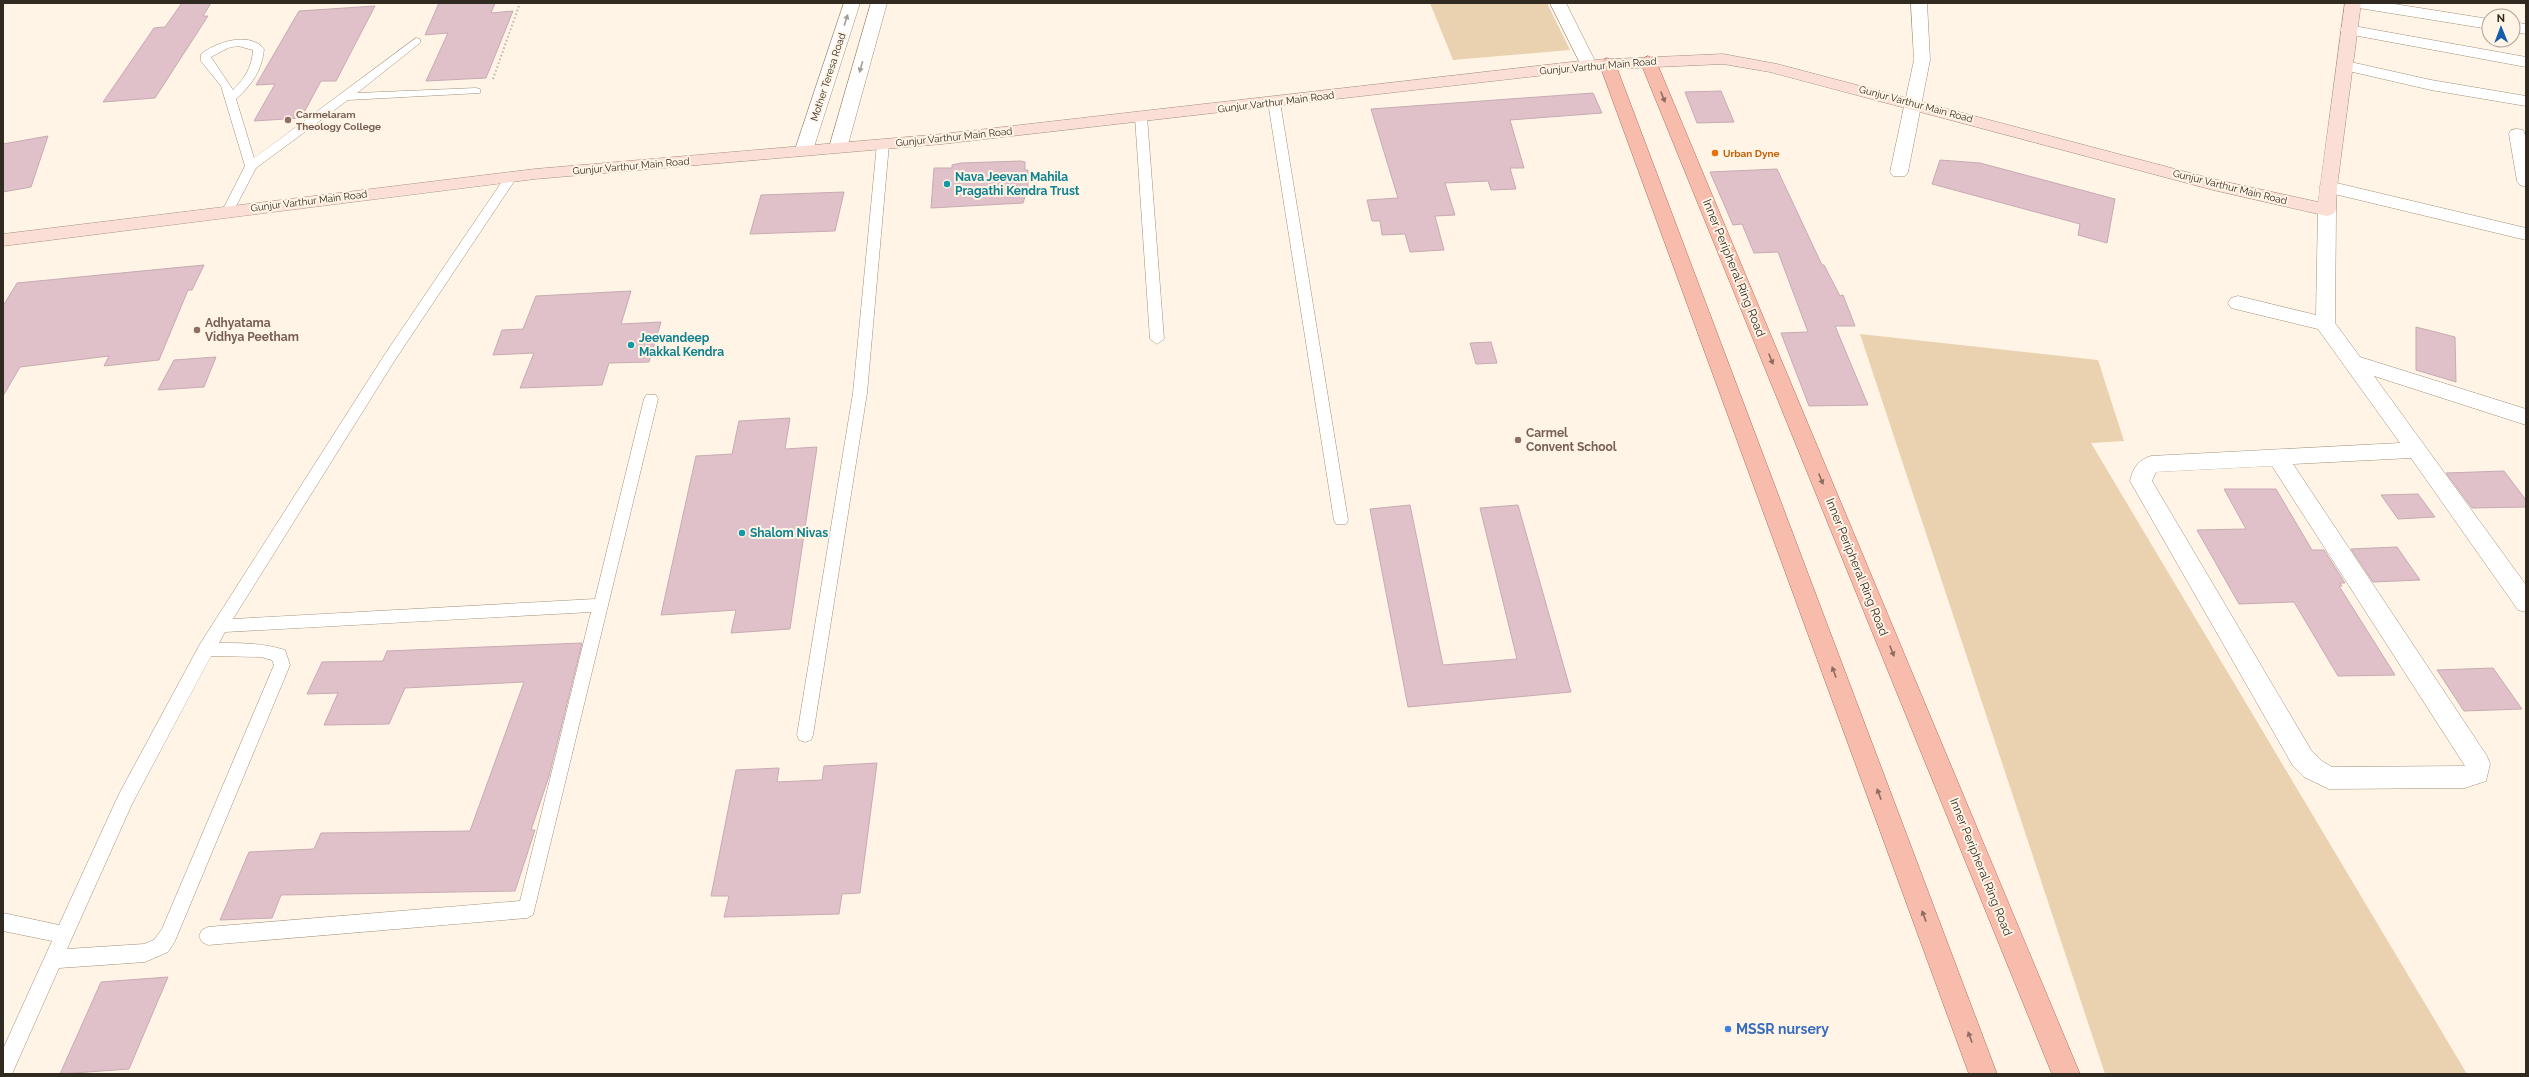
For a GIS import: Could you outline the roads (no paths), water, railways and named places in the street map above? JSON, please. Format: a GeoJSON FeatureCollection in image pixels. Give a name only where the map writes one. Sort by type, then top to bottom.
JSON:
{"type":"FeatureCollection","features":[{"type":"Feature","properties":{"kind":"main road"},"geometry":{"type":"LineString","coordinates":[[2327,210],[2328,187],[2346,66],[2348,30],[2352,3]]}},
{"type":"Feature","properties":{"kind":"main road","name":"Gunjur Varthur Main Road"},"geometry":{"type":"LineString","coordinates":[[3,240],[511,177],[883,144],[1141,117],[1598,64],[1723,59],[1772,67],[1913,103],[2213,184],[2327,210]]}},
{"type":"Feature","properties":{"kind":"main road","name":"Inner Peripheral Ring Road"},"geometry":{"type":"LineString","coordinates":[[1648,61],[2066,1074]]}},
{"type":"Feature","properties":{"kind":"main road"},"geometry":{"type":"LineString","coordinates":[[1598,64],[1983,1074]]}},
{"type":"Feature","properties":{"kind":"street","name":"Mother Teresa Road"},"geometry":{"type":"LineString","coordinates":[[804,150],[852,3]]}},
{"type":"Feature","properties":{"kind":"street"},"geometry":{"type":"LineString","coordinates":[[838,148],[879,3]]}},
{"type":"Feature","properties":{"kind":"street"},"geometry":{"type":"LineString","coordinates":[[1558,3],[1598,64]]}},
{"type":"Feature","properties":{"kind":"street"},"geometry":{"type":"LineString","coordinates":[[1899,172],[1922,60],[1919,3]]}},
{"type":"Feature","properties":{"kind":"street"},"geometry":{"type":"LineString","coordinates":[[2359,3],[2481,23]]}},
{"type":"Feature","properties":{"kind":"street"},"geometry":{"type":"LineString","coordinates":[[2348,30],[2526,62]]}},
{"type":"Feature","properties":{"kind":"street"},"geometry":{"type":"LineString","coordinates":[[2346,66],[2431,85],[2526,101]]}},
{"type":"Feature","properties":{"kind":"street"},"geometry":{"type":"LineString","coordinates":[[2517,134],[2526,181]]}},
{"type":"Feature","properties":{"kind":"street"},"geometry":{"type":"LineString","coordinates":[[2328,187],[2526,234]]}},
{"type":"Feature","properties":{"kind":"street"},"geometry":{"type":"LineString","coordinates":[[2327,210],[2325,324],[2526,603]]}},
{"type":"Feature","properties":{"kind":"street"},"geometry":{"type":"LineString","coordinates":[[2238,302],[2325,324]]}},
{"type":"Feature","properties":{"kind":"street"},"geometry":{"type":"LineString","coordinates":[[2353,362],[2526,417]]}},
{"type":"Feature","properties":{"kind":"street"},"geometry":{"type":"LineString","coordinates":[[2278,458],[2478,764],[2477,773],[2465,777],[2329,778],[2313,769],[2302,758],[2141,481],[2143,471],[2151,464],[2417,450]]}},
{"type":"Feature","properties":{"kind":"lane"},"geometry":{"type":"LineString","coordinates":[[228,211],[251,166],[345,98],[416,41]]}},
{"type":"Feature","properties":{"kind":"lane"},"geometry":{"type":"LineString","coordinates":[[230,98],[247,83],[258,63],[259,49],[246,42],[228,43],[205,56],[206,62],[226,85],[230,98],[251,166]]}},
{"type":"Feature","properties":{"kind":"lane"},"geometry":{"type":"LineString","coordinates":[[345,98],[476,91]]}},
{"type":"Feature","properties":{"kind":"lane"},"geometry":{"type":"LineString","coordinates":[[1274,102],[1341,520]]}},
{"type":"Feature","properties":{"kind":"lane"},"geometry":{"type":"LineString","coordinates":[[1141,117],[1158,338]]}},
{"type":"Feature","properties":{"kind":"lane"},"geometry":{"type":"LineString","coordinates":[[805,735],[860,393],[883,144]]}},
{"type":"Feature","properties":{"kind":"lane"},"geometry":{"type":"LineString","coordinates":[[3,1071],[125,799],[206,649],[390,357],[511,177]]}},
{"type":"Feature","properties":{"kind":"lane"},"geometry":{"type":"LineString","coordinates":[[208,936],[527,909],[599,605],[651,399]]}},
{"type":"Feature","properties":{"kind":"lane"},"geometry":{"type":"LineString","coordinates":[[220,626],[599,605]]}},
{"type":"Feature","properties":{"kind":"lane"},"geometry":{"type":"LineString","coordinates":[[52,959],[145,953],[160,946],[169,935],[282,666],[279,655],[261,650],[206,649]]}},
{"type":"Feature","properties":{"kind":"lane"},"geometry":{"type":"LineString","coordinates":[[3,922],[63,935]]}},
{"type":"Feature","properties":{"kind":"place","name":"Carmelaram Theology College"},"geometry":{"type":"Point","coordinates":[288,120]}},
{"type":"Feature","properties":{"kind":"place","name":"Urban Dyne"},"geometry":{"type":"Point","coordinates":[1715,153]}},
{"type":"Feature","properties":{"kind":"place","name":"Nava Jeevan Mahila Pragathi Kendra Trust"},"geometry":{"type":"Point","coordinates":[947,184]}},
{"type":"Feature","properties":{"kind":"place","name":"Adhyatama Vidhya Peetham"},"geometry":{"type":"Point","coordinates":[197,330]}},
{"type":"Feature","properties":{"kind":"place","name":"Jeevandeep Makkal Kendra"},"geometry":{"type":"Point","coordinates":[631,345]}},
{"type":"Feature","properties":{"kind":"place","name":"Carmel Convent School"},"geometry":{"type":"Point","coordinates":[1518,440]}},
{"type":"Feature","properties":{"kind":"place","name":"Shalom Nivas"},"geometry":{"type":"Point","coordinates":[742,533]}},
{"type":"Feature","properties":{"kind":"place","name":"MSSR nursery"},"geometry":{"type":"Point","coordinates":[1728,1029]}}]}
